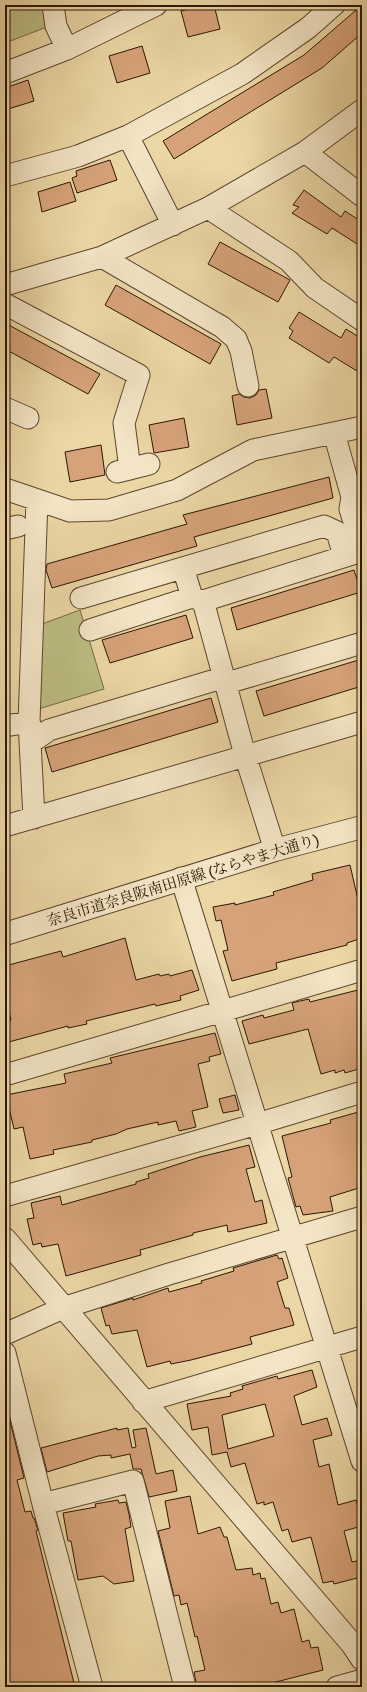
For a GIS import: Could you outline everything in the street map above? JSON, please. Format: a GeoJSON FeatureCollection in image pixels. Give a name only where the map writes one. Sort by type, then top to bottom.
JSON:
{"type":"FeatureCollection","features":[{"type":"Feature","properties":{"kind":"street"},"geometry":{"type":"LineString","coordinates":[[53,5],[56,26],[68,49]]}},
{"type":"Feature","properties":{"kind":"street"},"geometry":{"type":"LineString","coordinates":[[5,73],[68,49],[156,5]]}},
{"type":"Feature","properties":{"kind":"street"},"geometry":{"type":"LineString","coordinates":[[5,176],[78,156],[128,136],[242,74],[308,28],[334,5]]}},
{"type":"Feature","properties":{"kind":"street"},"geometry":{"type":"LineString","coordinates":[[5,285],[102,257],[208,208],[305,152],[362,110]]}},
{"type":"Feature","properties":{"kind":"street"},"geometry":{"type":"LineString","coordinates":[[128,136],[173,225]]}},
{"type":"Feature","properties":{"kind":"street"},"geometry":{"type":"LineString","coordinates":[[305,152],[362,196]]}},
{"type":"Feature","properties":{"kind":"street"},"geometry":{"type":"LineString","coordinates":[[208,208],[289,261],[316,288],[362,320]]}},
{"type":"Feature","properties":{"kind":"street"},"geometry":{"type":"LineString","coordinates":[[102,257],[222,327],[236,339],[241,351],[248,386]]}},
{"type":"Feature","properties":{"kind":"street"},"geometry":{"type":"LineString","coordinates":[[5,304],[139,375],[124,423],[132,468]]}},
{"type":"Feature","properties":{"kind":"street"},"geometry":{"type":"LineString","coordinates":[[5,408],[28,418]]}},
{"type":"Feature","properties":{"kind":"street"},"geometry":{"type":"LineString","coordinates":[[5,489],[70,511],[109,510],[177,490],[253,450],[362,427]]}},
{"type":"Feature","properties":{"kind":"street"},"geometry":{"type":"LineString","coordinates":[[334,433],[352,497],[355,515],[356,551]]}},
{"type":"Feature","properties":{"kind":"street"},"geometry":{"type":"LineString","coordinates":[[34,818],[29,722],[37,500]]}},
{"type":"Feature","properties":{"kind":"street"},"geometry":{"type":"LineString","coordinates":[[82,598],[324,526],[333,512],[355,515]]}},
{"type":"Feature","properties":{"kind":"street"},"geometry":{"type":"LineString","coordinates":[[324,526],[337,532],[356,551]]}},
{"type":"Feature","properties":{"kind":"street"},"geometry":{"type":"LineString","coordinates":[[90,630],[356,551]]}},
{"type":"Feature","properties":{"kind":"street"},"geometry":{"type":"LineString","coordinates":[[183,568],[197,599],[226,680],[245,756],[275,850]]}},
{"type":"Feature","properties":{"kind":"street"},"geometry":{"type":"LineString","coordinates":[[29,722],[36,739],[49,730],[226,680],[362,644]]}},
{"type":"Feature","properties":{"kind":"street"},"geometry":{"type":"LineString","coordinates":[[5,726],[29,722]]}},
{"type":"Feature","properties":{"kind":"street"},"geometry":{"type":"LineString","coordinates":[[5,826],[362,722]]}},
{"type":"Feature","properties":{"kind":"street","name":"奈良市道奈良阪南田原線 (ならやま大通り)"},"geometry":{"type":"LineString","coordinates":[[5,932],[275,850],[362,827]]}},
{"type":"Feature","properties":{"kind":"street"},"geometry":{"type":"LineString","coordinates":[[181,878],[362,1461]]}},
{"type":"Feature","properties":{"kind":"street"},"geometry":{"type":"LineString","coordinates":[[5,1074],[362,970]]}},
{"type":"Feature","properties":{"kind":"street"},"geometry":{"type":"LineString","coordinates":[[5,1196],[257,1124],[362,1092]]}},
{"type":"Feature","properties":{"kind":"street"},"geometry":{"type":"LineString","coordinates":[[5,1334],[63,1308],[169,1274],[362,1217]]}},
{"type":"Feature","properties":{"kind":"street"},"geometry":{"type":"LineString","coordinates":[[5,1239],[143,1402],[352,1644],[362,1659]]}},
{"type":"Feature","properties":{"kind":"street"},"geometry":{"type":"LineString","coordinates":[[143,1402],[362,1337]]}},
{"type":"Feature","properties":{"kind":"street"},"geometry":{"type":"LineString","coordinates":[[5,1353],[43,1504],[92,1687]]}},
{"type":"Feature","properties":{"kind":"street"},"geometry":{"type":"LineString","coordinates":[[43,1504],[133,1481],[185,1687]]}},
{"type":"Feature","properties":{"kind":"street"},"geometry":{"type":"LineString","coordinates":[[337,1687],[362,1680]]}},
{"type":"Feature","properties":{"kind":"green space"},"geometry":{"type":"Polygon","coordinates":[[[5,5],[48,5],[52,25],[5,43],[5,5]]]}},
{"type":"Feature","properties":{"kind":"green space"},"geometry":{"type":"Polygon","coordinates":[[[80,610],[104,689],[35,710],[39,625],[80,610]]]}},
{"type":"Feature","properties":{"kind":"building"},"geometry":{"type":"Polygon","coordinates":[[[203,5],[214,5],[220,29],[188,37],[181,11],[203,5]]]}},
{"type":"Feature","properties":{"kind":"building"},"geometry":{"type":"Polygon","coordinates":[[[362,5],[362,33],[322,68],[174,159],[163,141],[304,55],[362,5]]]}},
{"type":"Feature","properties":{"kind":"building"},"geometry":{"type":"Polygon","coordinates":[[[142,46],[150,73],[117,83],[109,56],[142,46]]]}},
{"type":"Feature","properties":{"kind":"building"},"geometry":{"type":"Polygon","coordinates":[[[28,80],[34,101],[5,110],[5,88],[28,80]]]}},
{"type":"Feature","properties":{"kind":"building"},"geometry":{"type":"Polygon","coordinates":[[[110,160],[117,180],[77,193],[72,178],[77,176],[76,171],[110,160]]]}},
{"type":"Feature","properties":{"kind":"building"},"geometry":{"type":"Polygon","coordinates":[[[70,182],[76,201],[42,212],[38,192],[70,182]]]}},
{"type":"Feature","properties":{"kind":"building"},"geometry":{"type":"Polygon","coordinates":[[[304,190],[341,217],[345,211],[362,222],[362,247],[332,228],[327,234],[292,213],[299,207],[293,205],[304,190]]]}},
{"type":"Feature","properties":{"kind":"building"},"geometry":{"type":"Polygon","coordinates":[[[220,242],[290,280],[278,302],[208,264],[220,242]]]}},
{"type":"Feature","properties":{"kind":"building"},"geometry":{"type":"Polygon","coordinates":[[[116,285],[221,344],[210,364],[105,305],[116,285]]]}},
{"type":"Feature","properties":{"kind":"building"},"geometry":{"type":"Polygon","coordinates":[[[299,312],[341,338],[346,329],[362,339],[362,374],[334,357],[329,363],[289,338],[293,331],[289,328],[299,312]]]}},
{"type":"Feature","properties":{"kind":"building"},"geometry":{"type":"Polygon","coordinates":[[[5,323],[100,374],[88,394],[5,349],[5,323]]]}},
{"type":"Feature","properties":{"kind":"building"},"geometry":{"type":"Polygon","coordinates":[[[266,389],[272,418],[237,425],[232,396],[239,394],[250,398],[256,395],[259,390],[266,389]]]}},
{"type":"Feature","properties":{"kind":"building"},"geometry":{"type":"Polygon","coordinates":[[[184,418],[189,447],[154,453],[149,425],[184,418]]]}},
{"type":"Feature","properties":{"kind":"building"},"geometry":{"type":"Polygon","coordinates":[[[101,445],[105,475],[70,482],[65,452],[101,445]]]}},
{"type":"Feature","properties":{"kind":"building"},"geometry":{"type":"Polygon","coordinates":[[[329,477],[333,498],[194,537],[197,546],[52,588],[46,570],[47,564],[187,524],[183,515],[329,477]]]}},
{"type":"Feature","properties":{"kind":"building"},"geometry":{"type":"Polygon","coordinates":[[[354,570],[361,592],[237,630],[231,608],[354,570]]]}},
{"type":"Feature","properties":{"kind":"building"},"geometry":{"type":"Polygon","coordinates":[[[186,615],[193,638],[110,663],[102,640],[186,615]]]}},
{"type":"Feature","properties":{"kind":"building"},"geometry":{"type":"Polygon","coordinates":[[[362,659],[362,686],[264,716],[256,691],[362,659]]]}},
{"type":"Feature","properties":{"kind":"building"},"geometry":{"type":"Polygon","coordinates":[[[211,698],[218,722],[52,772],[45,748],[211,698]]]}},
{"type":"Feature","properties":{"kind":"building"},"geometry":{"type":"Polygon","coordinates":[[[350,865],[362,917],[362,938],[347,943],[347,945],[276,963],[277,969],[232,981],[223,951],[228,950],[221,920],[216,921],[213,907],[235,903],[235,905],[274,895],[273,892],[313,880],[312,874],[350,865]]]}},
{"type":"Feature","properties":{"kind":"building"},"geometry":{"type":"Polygon","coordinates":[[[125,938],[136,980],[159,974],[160,976],[169,974],[170,976],[192,970],[199,990],[180,996],[181,1000],[156,1006],[155,1004],[86,1021],[87,1024],[68,1028],[68,1026],[5,1043],[5,1022],[11,1020],[5,994],[5,966],[61,951],[63,957],[125,938]]]}},
{"type":"Feature","properties":{"kind":"building"},"geometry":{"type":"Polygon","coordinates":[[[362,989],[362,1068],[345,1073],[344,1070],[335,1073],[335,1070],[321,1074],[308,1029],[249,1044],[242,1021],[263,1015],[264,1018],[294,1010],[292,1003],[309,999],[310,1002],[362,989]]]}},
{"type":"Feature","properties":{"kind":"building"},"geometry":{"type":"Polygon","coordinates":[[[215,1033],[221,1054],[209,1057],[210,1061],[198,1064],[208,1107],[192,1111],[196,1127],[179,1131],[176,1121],[158,1125],[158,1122],[127,1129],[116,1134],[92,1140],[92,1142],[53,1150],[54,1154],[30,1159],[23,1127],[14,1129],[6,1095],[66,1083],[64,1074],[112,1063],[110,1058],[215,1033]]]}},
{"type":"Feature","properties":{"kind":"building"},"geometry":{"type":"Polygon","coordinates":[[[235,1095],[239,1110],[223,1113],[219,1099],[235,1095]]]}},
{"type":"Feature","properties":{"kind":"building"},"geometry":{"type":"Polygon","coordinates":[[[362,1111],[362,1187],[330,1197],[333,1211],[303,1215],[300,1206],[296,1207],[288,1178],[292,1177],[282,1136],[331,1123],[330,1120],[362,1111]]]}},
{"type":"Feature","properties":{"kind":"building"},"geometry":{"type":"Polygon","coordinates":[[[249,1145],[255,1167],[246,1169],[255,1202],[262,1200],[267,1223],[228,1232],[227,1225],[193,1233],[193,1235],[140,1250],[141,1255],[66,1276],[58,1244],[42,1247],[41,1243],[33,1245],[27,1219],[34,1218],[31,1203],[60,1196],[62,1205],[136,1184],[136,1182],[149,1178],[148,1174],[200,1157],[249,1145]]]}},
{"type":"Feature","properties":{"kind":"building"},"geometry":{"type":"Polygon","coordinates":[[[277,1255],[279,1259],[282,1258],[288,1278],[277,1282],[285,1308],[289,1308],[294,1325],[250,1337],[252,1344],[191,1360],[171,1364],[170,1361],[147,1367],[137,1330],[112,1334],[109,1325],[106,1326],[101,1308],[133,1298],[133,1300],[168,1288],[169,1292],[202,1283],[201,1281],[234,1271],[233,1268],[277,1255]]]}},
{"type":"Feature","properties":{"kind":"building"},"geometry":{"type":"Polygon","coordinates":[[[312,1370],[317,1387],[294,1396],[302,1425],[327,1418],[332,1435],[313,1440],[319,1467],[329,1464],[338,1505],[356,1500],[362,1526],[344,1531],[352,1562],[357,1561],[361,1577],[334,1584],[333,1581],[323,1583],[311,1537],[292,1542],[288,1529],[282,1531],[273,1502],[264,1505],[264,1502],[257,1504],[245,1463],[231,1467],[227,1452],[212,1455],[208,1427],[192,1430],[187,1404],[231,1396],[230,1393],[243,1389],[242,1386],[277,1376],[278,1379],[312,1370]],[[265,1404],[222,1415],[228,1449],[274,1436],[265,1404]]]}},
{"type":"Feature","properties":{"kind":"building"},"geometry":{"type":"Polygon","coordinates":[[[9,1417],[24,1478],[17,1480],[25,1512],[31,1511],[38,1530],[36,1531],[75,1687],[5,1687],[5,1545],[9,1545],[5,1530],[5,1418],[9,1417]]]}},
{"type":"Feature","properties":{"kind":"building"},"geometry":{"type":"Polygon","coordinates":[[[117,1428],[117,1430],[128,1428],[132,1448],[136,1447],[133,1430],[146,1428],[156,1474],[173,1470],[177,1491],[149,1497],[141,1469],[133,1469],[130,1454],[111,1458],[111,1455],[98,1456],[47,1472],[41,1448],[117,1428]]]}},
{"type":"Feature","properties":{"kind":"building"},"geometry":{"type":"Polygon","coordinates":[[[190,1496],[198,1534],[220,1527],[224,1537],[227,1537],[236,1570],[252,1568],[253,1575],[260,1573],[261,1579],[265,1578],[271,1604],[278,1602],[281,1613],[294,1609],[302,1642],[309,1640],[311,1648],[318,1647],[323,1670],[264,1685],[264,1687],[250,1687],[249,1684],[233,1687],[197,1687],[194,1672],[205,1670],[197,1636],[195,1637],[187,1603],[181,1605],[179,1595],[174,1596],[158,1531],[170,1528],[165,1501],[190,1496]]]}},
{"type":"Feature","properties":{"kind":"building"},"geometry":{"type":"Polygon","coordinates":[[[118,1500],[119,1503],[126,1502],[129,1514],[131,1527],[125,1529],[134,1581],[114,1584],[103,1576],[78,1580],[71,1541],[68,1541],[63,1513],[96,1507],[95,1504],[118,1500]]]}}]}
